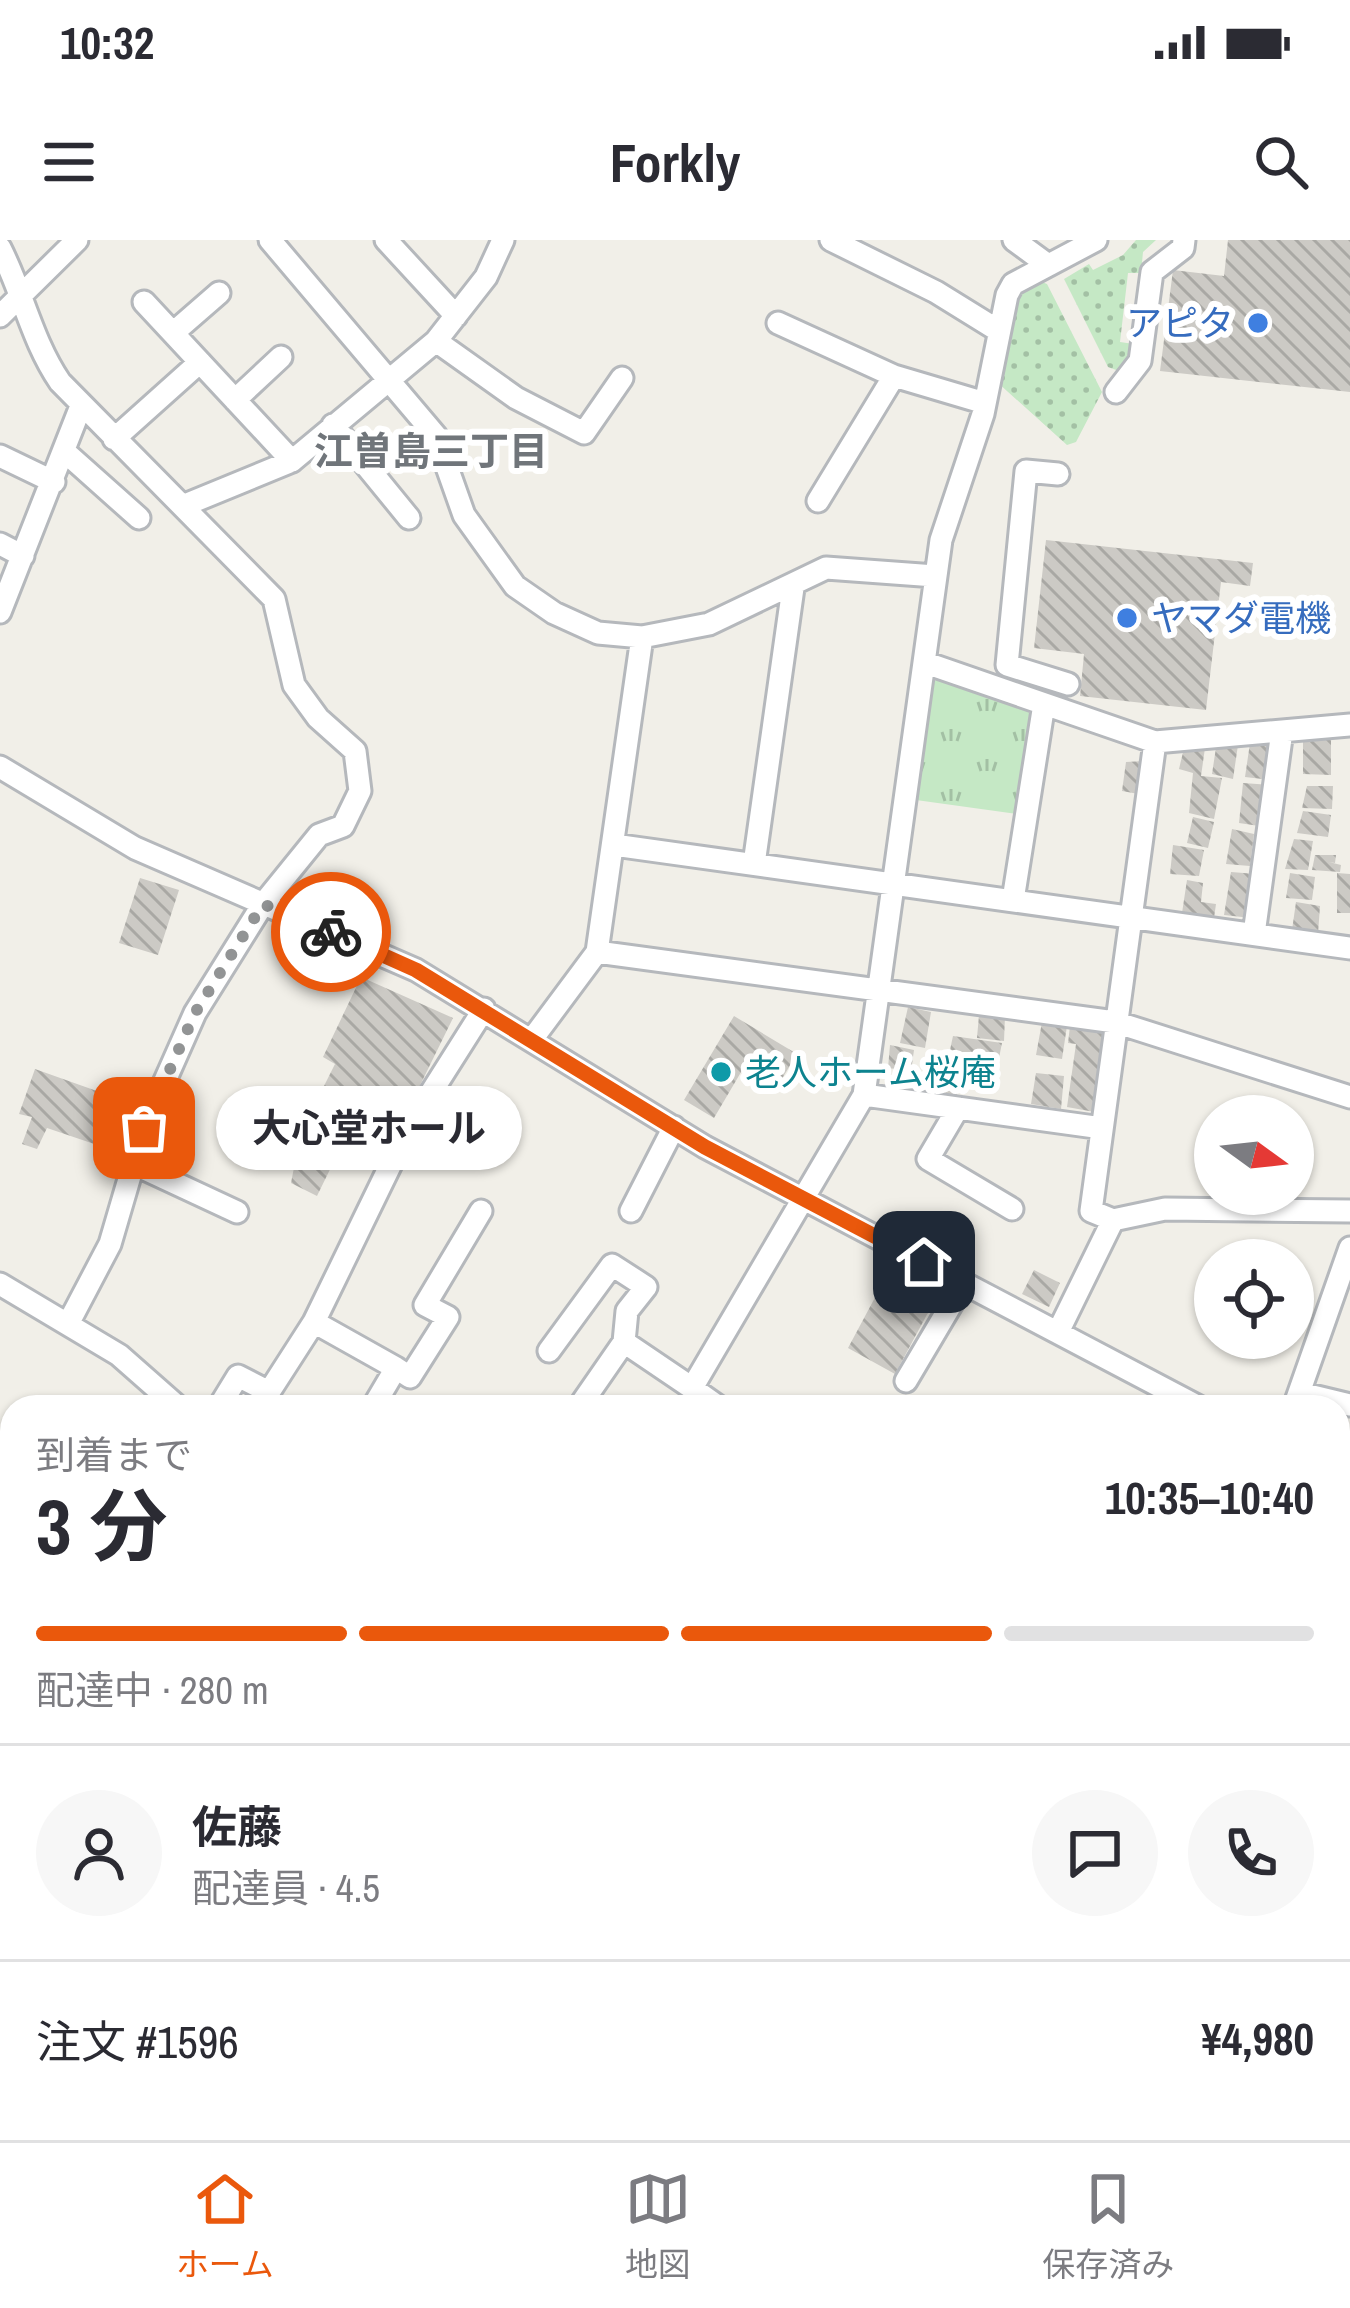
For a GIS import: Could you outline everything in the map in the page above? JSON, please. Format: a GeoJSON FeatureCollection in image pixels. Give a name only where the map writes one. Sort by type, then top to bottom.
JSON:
{"type":"FeatureCollection","features":[{"type":"Feature","properties":{"kind":"street"},"geometry":{"type":"LineString","coordinates":[[0,316],[77,240]]}},
{"type":"Feature","properties":{"kind":"street"},"geometry":{"type":"LineString","coordinates":[[270,240],[436,436],[464,515],[515,586],[554,614],[598,632],[642,637],[709,624],[793,588],[826,568],[935,576]]}},
{"type":"Feature","properties":{"kind":"street"},"geometry":{"type":"LineString","coordinates":[[386,240],[456,316]]}},
{"type":"Feature","properties":{"kind":"street"},"geometry":{"type":"LineString","coordinates":[[185,505],[292,461],[436,341],[486,277],[503,240]]}},
{"type":"Feature","properties":{"kind":"street"},"geometry":{"type":"LineString","coordinates":[[831,240],[936,292],[1000,331]]}},
{"type":"Feature","properties":{"kind":"street"},"geometry":{"type":"LineString","coordinates":[[1014,240],[1048,265]]}},
{"type":"Feature","properties":{"kind":"street"},"geometry":{"type":"LineString","coordinates":[[708,1395],[864,1095],[935,576],[985,403],[1013,284],[1096,240]]}},
{"type":"Feature","properties":{"kind":"street"},"geometry":{"type":"LineString","coordinates":[[1116,392],[1141,361],[1152,272],[1183,248],[1184,240]]}},
{"type":"Feature","properties":{"kind":"street"},"geometry":{"type":"LineString","coordinates":[[0,248],[22,291],[40,352],[81,406],[274,599],[294,685],[318,718],[355,752],[359,771],[360,791],[343,826],[319,835],[263,904],[166,1071],[110,1244],[69,1322]]}},
{"type":"Feature","properties":{"kind":"street"},"geometry":{"type":"LineString","coordinates":[[173,333],[220,293]]}},
{"type":"Feature","properties":{"kind":"street"},"geometry":{"type":"LineString","coordinates":[[144,302],[292,461]]}},
{"type":"Feature","properties":{"kind":"street"},"geometry":{"type":"LineString","coordinates":[[778,323],[894,376],[985,403]]}},
{"type":"Feature","properties":{"kind":"street"},"geometry":{"type":"LineString","coordinates":[[436,341],[516,398],[584,433],[622,378]]}},
{"type":"Feature","properties":{"kind":"street"},"geometry":{"type":"LineString","coordinates":[[235,400],[281,357]]}},
{"type":"Feature","properties":{"kind":"street"},"geometry":{"type":"LineString","coordinates":[[114,439],[200,362]]}},
{"type":"Feature","properties":{"kind":"street"},"geometry":{"type":"LineString","coordinates":[[818,501],[894,376]]}},
{"type":"Feature","properties":{"kind":"street"},"geometry":{"type":"LineString","coordinates":[[0,612],[81,406]]}},
{"type":"Feature","properties":{"kind":"street"},"geometry":{"type":"LineString","coordinates":[[333,425],[409,518]]}},
{"type":"Feature","properties":{"kind":"street"},"geometry":{"type":"LineString","coordinates":[[65,452],[140,518]]}},
{"type":"Feature","properties":{"kind":"street"},"geometry":{"type":"LineString","coordinates":[[2,461],[54,482]]}},
{"type":"Feature","properties":{"kind":"street"},"geometry":{"type":"LineString","coordinates":[[1058,474],[1026,471],[1007,665],[1068,684]]}},
{"type":"Feature","properties":{"kind":"street"},"geometry":{"type":"LineString","coordinates":[[0,544],[23,556]]}},
{"type":"Feature","properties":{"kind":"street"},"geometry":{"type":"LineString","coordinates":[[754,864],[793,588]]}},
{"type":"Feature","properties":{"kind":"street"},"geometry":{"type":"LineString","coordinates":[[532,1038],[597,952],[642,637]]}},
{"type":"Feature","properties":{"kind":"street"},"geometry":{"type":"LineString","coordinates":[[926,662],[1155,742],[1350,725]]}},
{"type":"Feature","properties":{"kind":"street"},"geometry":{"type":"LineString","coordinates":[[1013,900],[1044,704]]}},
{"type":"Feature","properties":{"kind":"street"},"geometry":{"type":"LineString","coordinates":[[1254,934],[1282,731]]}},
{"type":"Feature","properties":{"kind":"street"},"geometry":{"type":"LineString","coordinates":[[1155,742],[1091,1210],[1113,1220],[1165,1208],[1350,1211]]}},
{"type":"Feature","properties":{"kind":"street"},"geometry":{"type":"LineString","coordinates":[[0,767],[135,848],[387,956],[484,1009],[674,1127],[1058,1332],[1156,1395]]}},
{"type":"Feature","properties":{"kind":"street"},"geometry":{"type":"LineString","coordinates":[[614,845],[1350,948]]}},
{"type":"Feature","properties":{"kind":"street"},"geometry":{"type":"LineString","coordinates":[[597,952],[1115,1022],[1350,1097]]}},
{"type":"Feature","properties":{"kind":"street"},"geometry":{"type":"LineString","coordinates":[[226,1395],[238,1376],[269,1392],[314,1322],[409,1129],[484,1009]]}},
{"type":"Feature","properties":{"kind":"street"},"geometry":{"type":"LineString","coordinates":[[864,1095],[1102,1128]]}},
{"type":"Feature","properties":{"kind":"street"},"geometry":{"type":"LineString","coordinates":[[958,1108],[928,1159],[1012,1209]]}},
{"type":"Feature","properties":{"kind":"street"},"geometry":{"type":"LineString","coordinates":[[631,1211],[674,1127]]}},
{"type":"Feature","properties":{"kind":"street"},"geometry":{"type":"LineString","coordinates":[[134,1164],[237,1212]]}},
{"type":"Feature","properties":{"kind":"street"},"geometry":{"type":"LineString","coordinates":[[314,1322],[410,1377],[448,1318],[425,1305],[481,1211]]}},
{"type":"Feature","properties":{"kind":"street"},"geometry":{"type":"LineString","coordinates":[[1058,1332],[1113,1220]]}},
{"type":"Feature","properties":{"kind":"street"},"geometry":{"type":"LineString","coordinates":[[1299,1395],[1350,1248]]}},
{"type":"Feature","properties":{"kind":"street"},"geometry":{"type":"LineString","coordinates":[[549,1351],[612,1265],[646,1287],[627,1311],[623,1342],[587,1395]]}},
{"type":"Feature","properties":{"kind":"street"},"geometry":{"type":"LineString","coordinates":[[906,1381],[964,1283]]}},
{"type":"Feature","properties":{"kind":"street"},"geometry":{"type":"LineString","coordinates":[[3,1293],[69,1322],[119,1354],[165,1395]]}},
{"type":"Feature","properties":{"kind":"street"},"geometry":{"type":"LineString","coordinates":[[623,1342],[699,1395]]}},
{"type":"Feature","properties":{"kind":"street"},"geometry":{"type":"LineString","coordinates":[[380,1395],[396,1368]]}},
{"type":"Feature","properties":{"kind":"green space"},"geometry":{"type":"Polygon","coordinates":[[[1136,240],[1156,240],[1143,252],[1141,273],[1128,273],[1120,342],[1134,344],[1119,371],[1108,367],[1064,279],[1089,264],[1093,270],[1123,255],[1136,240]]]}},
{"type":"Feature","properties":{"kind":"green space"},"geometry":{"type":"Polygon","coordinates":[[[1037,280],[1047,284],[1102,392],[1076,442],[1067,445],[997,382],[1009,306],[1037,280]]]}},
{"type":"Feature","properties":{"kind":"green space"},"geometry":{"type":"Polygon","coordinates":[[[943,679],[1027,708],[1033,719],[1017,814],[916,800],[932,681],[943,679]]]}},
{"type":"Feature","properties":{"kind":"building","name":"アピタ"},"geometry":{"type":"Polygon","coordinates":[[[1228,240],[1350,240],[1350,392],[1160,371],[1173,270],[1224,276],[1228,240]]]}},
{"type":"Feature","properties":{"kind":"building","name":"ヤマダ電機"},"geometry":{"type":"Polygon","coordinates":[[[1046,540],[1253,563],[1250,586],[1221,582],[1206,710],[1080,696],[1084,654],[1034,648],[1046,540]]]}},
{"type":"Feature","properties":{"kind":"building"},"geometry":{"type":"Polygon","coordinates":[[[1313,732],[1331,733],[1331,775],[1303,774],[1303,740],[1311,741],[1313,732]]]}},
{"type":"Feature","properties":{"kind":"building"},"geometry":{"type":"Polygon","coordinates":[[[1217,741],[1238,745],[1233,779],[1212,774],[1217,741]]]}},
{"type":"Feature","properties":{"kind":"building"},"geometry":{"type":"Polygon","coordinates":[[[1250,743],[1275,746],[1271,780],[1245,777],[1250,743]]]}},
{"type":"Feature","properties":{"kind":"building"},"geometry":{"type":"Polygon","coordinates":[[[1185,744],[1205,748],[1201,776],[1222,778],[1214,819],[1189,813],[1193,773],[1179,769],[1185,744]]]}},
{"type":"Feature","properties":{"kind":"building"},"geometry":{"type":"Polygon","coordinates":[[[1144,761],[1144,795],[1122,791],[1126,762],[1144,761]]]}},
{"type":"Feature","properties":{"kind":"building"},"geometry":{"type":"Polygon","coordinates":[[[1243,783],[1271,785],[1266,827],[1239,823],[1243,783]]]}},
{"type":"Feature","properties":{"kind":"building"},"geometry":{"type":"Polygon","coordinates":[[[1307,786],[1333,786],[1332,809],[1302,808],[1307,786]]]}},
{"type":"Feature","properties":{"kind":"building"},"geometry":{"type":"Polygon","coordinates":[[[1303,811],[1331,815],[1328,837],[1297,833],[1303,811]]]}},
{"type":"Feature","properties":{"kind":"building"},"geometry":{"type":"Polygon","coordinates":[[[1193,817],[1214,822],[1208,848],[1187,843],[1193,817]]]}},
{"type":"Feature","properties":{"kind":"building"},"geometry":{"type":"Polygon","coordinates":[[[1232,829],[1254,834],[1250,866],[1226,864],[1232,829]]]}},
{"type":"Feature","properties":{"kind":"building"},"geometry":{"type":"Polygon","coordinates":[[[1294,839],[1313,841],[1308,870],[1285,869],[1294,839]]]}},
{"type":"Feature","properties":{"kind":"building"},"geometry":{"type":"Polygon","coordinates":[[[1173,845],[1204,850],[1199,876],[1170,874],[1173,845]]]}},
{"type":"Feature","properties":{"kind":"building"},"geometry":{"type":"Polygon","coordinates":[[[1315,855],[1336,855],[1335,863],[1329,862],[1341,865],[1340,872],[1312,870],[1315,855]]]}},
{"type":"Feature","properties":{"kind":"building"},"geometry":{"type":"Polygon","coordinates":[[[1231,872],[1256,874],[1251,918],[1224,915],[1231,872]]]}},
{"type":"Feature","properties":{"kind":"building"},"geometry":{"type":"Polygon","coordinates":[[[1290,873],[1315,877],[1312,900],[1286,898],[1290,873]]]}},
{"type":"Feature","properties":{"kind":"building"},"geometry":{"type":"Polygon","coordinates":[[[1337,873],[1350,874],[1350,913],[1337,913],[1337,873]]]}},
{"type":"Feature","properties":{"kind":"building"},"geometry":{"type":"Polygon","coordinates":[[[140,878],[179,890],[158,955],[119,943],[140,878]]]}},
{"type":"Feature","properties":{"kind":"building"},"geometry":{"type":"Polygon","coordinates":[[[1187,880],[1203,883],[1201,902],[1216,904],[1214,918],[1182,913],[1187,880]]]}},
{"type":"Feature","properties":{"kind":"building"},"geometry":{"type":"Polygon","coordinates":[[[1296,902],[1320,906],[1318,934],[1292,930],[1296,902]]]}},
{"type":"Feature","properties":{"kind":"building"},"geometry":{"type":"Polygon","coordinates":[[[361,977],[453,1018],[405,1116],[364,1098],[339,1147],[303,1128],[335,1064],[323,1057],[361,977]]]}},
{"type":"Feature","properties":{"kind":"building"},"geometry":{"type":"Polygon","coordinates":[[[908,1007],[931,1012],[925,1048],[900,1043],[908,1007]]]}},
{"type":"Feature","properties":{"kind":"building"},"geometry":{"type":"Polygon","coordinates":[[[979,1015],[1005,1016],[1004,1041],[977,1038],[979,1015]]]}},
{"type":"Feature","properties":{"kind":"building","name":"老人ホーム桜庵"},"geometry":{"type":"Polygon","coordinates":[[[734,1016],[797,1054],[780,1082],[747,1062],[714,1118],[684,1100],[734,1016]]]}},
{"type":"Feature","properties":{"kind":"building"},"geometry":{"type":"Polygon","coordinates":[[[1042,1022],[1067,1026],[1062,1059],[1036,1055],[1042,1022]]]}},
{"type":"Feature","properties":{"kind":"building"},"geometry":{"type":"Polygon","coordinates":[[[1070,1026],[1108,1032],[1100,1113],[1067,1107],[1076,1044],[1068,1043],[1070,1026]]]}},
{"type":"Feature","properties":{"kind":"building"},"geometry":{"type":"Polygon","coordinates":[[[953,1036],[1002,1043],[999,1058],[950,1050],[953,1036]]]}},
{"type":"Feature","properties":{"kind":"building"},"geometry":{"type":"Polygon","coordinates":[[[890,1045],[914,1050],[911,1071],[888,1068],[890,1045]]]}},
{"type":"Feature","properties":{"kind":"building"},"geometry":{"type":"Polygon","coordinates":[[[945,1053],[966,1057],[956,1099],[935,1094],[945,1053]]]}},
{"type":"Feature","properties":{"kind":"building"},"geometry":{"type":"Polygon","coordinates":[[[975,1057],[997,1060],[993,1091],[973,1087],[975,1057]]]}},
{"type":"Feature","properties":{"kind":"building"},"geometry":{"type":"Polygon","coordinates":[[[35,1069],[122,1100],[106,1148],[47,1128],[37,1149],[22,1144],[32,1117],[19,1114],[35,1069]]]}},
{"type":"Feature","properties":{"kind":"building"},"geometry":{"type":"Polygon","coordinates":[[[1036,1073],[1064,1076],[1061,1109],[1031,1104],[1036,1073]]]}},
{"type":"Feature","properties":{"kind":"building"},"geometry":{"type":"Polygon","coordinates":[[[313,1140],[338,1153],[317,1196],[291,1183],[297,1152],[313,1140]]]}},
{"type":"Feature","properties":{"kind":"building"},"geometry":{"type":"Polygon","coordinates":[[[1034,1270],[1060,1283],[1049,1307],[1022,1294],[1034,1270]]]}},
{"type":"Feature","properties":{"kind":"building"},"geometry":{"type":"Polygon","coordinates":[[[905,1276],[938,1294],[895,1374],[848,1348],[879,1290],[893,1298],[905,1276]]]}},
{"type":"Feature","properties":{"kind":"way so far"},"geometry":{"type":"LineString","coordinates":[[144,1128],[195,1013],[263,904],[331,932]]}},
{"type":"Feature","properties":{"kind":"place","name":"アピタ"},"geometry":{"type":"Point","coordinates":[1258,323]}},
{"type":"Feature","properties":{"kind":"place","name":"ヤマダ電機"},"geometry":{"type":"Point","coordinates":[1127,618]}},
{"type":"Feature","properties":{"kind":"place","name":"老人ホーム桜庵"},"geometry":{"type":"Point","coordinates":[721,1072]}},
{"type":"Feature","properties":{"kind":"place","name":"大心堂ホール"},"geometry":{"type":"Point","coordinates":[144,1128]}},
{"type":"Feature","properties":{"kind":"district","name":"江曽島三丁目"},"geometry":{"type":"Point","coordinates":[431,451]}},
{"type":"Feature","properties":{"kind":"route"},"geometry":{"type":"LineString","coordinates":[[331,932],[416,970],[705,1147],[924,1262]]}}]}
